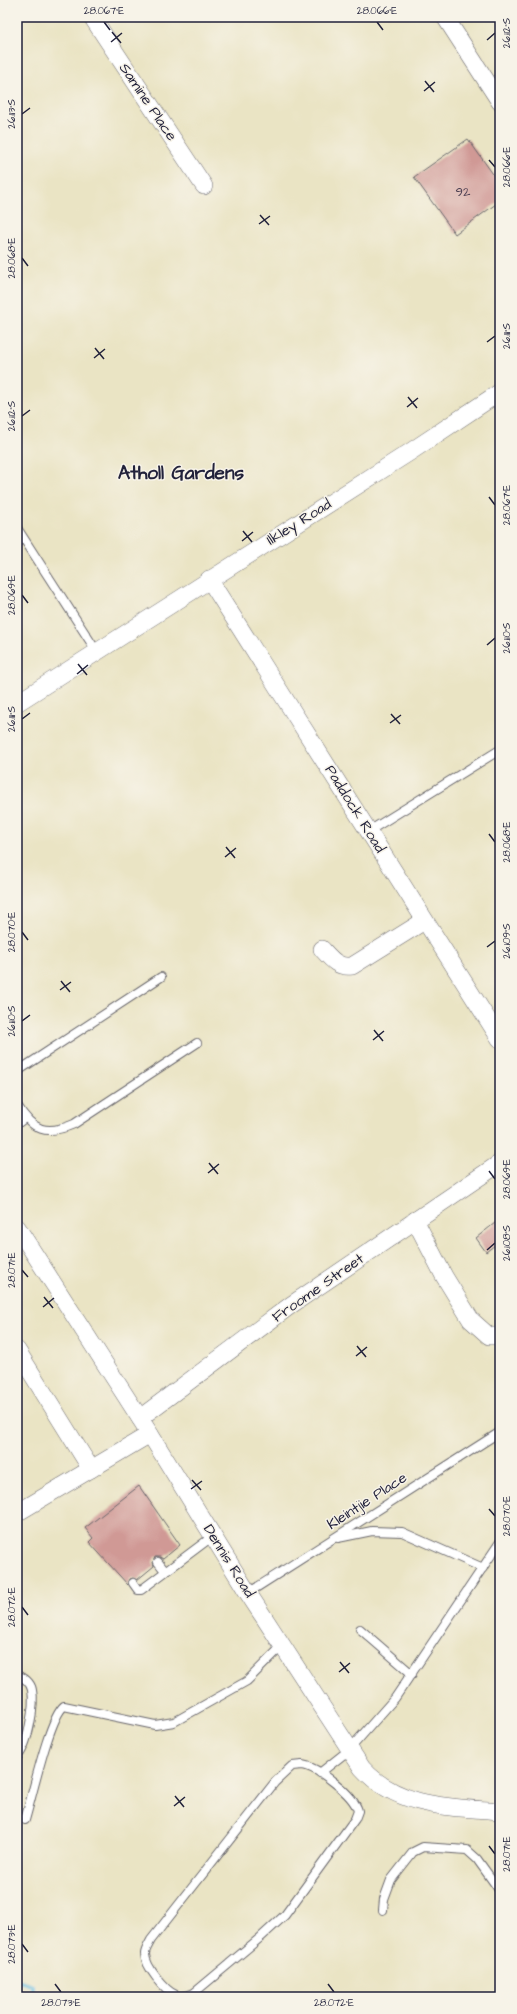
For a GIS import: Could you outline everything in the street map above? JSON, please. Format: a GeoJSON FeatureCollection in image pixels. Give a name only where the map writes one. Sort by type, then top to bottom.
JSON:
{"type":"FeatureCollection","features":[{"type":"Feature","properties":{"kind":"street","name":"Samine Place"},"geometry":{"type":"LineString","coordinates":[[92,17],[204,186]]}},
{"type":"Feature","properties":{"kind":"street"},"geometry":{"type":"LineString","coordinates":[[445,17],[500,102]]}},
{"type":"Feature","properties":{"kind":"street","name":"Ilkley Road"},"geometry":{"type":"LineString","coordinates":[[17,703],[403,456],[500,392]]}},
{"type":"Feature","properties":{"kind":"street","name":"Paddock Road"},"geometry":{"type":"LineString","coordinates":[[209,579],[500,1039]]}},
{"type":"Feature","properties":{"kind":"street"},"geometry":{"type":"LineString","coordinates":[[322,949],[338,964],[342,966],[352,966],[424,921]]}},
{"type":"Feature","properties":{"kind":"street","name":"Froome Street"},"geometry":{"type":"LineString","coordinates":[[140,1418],[292,1305],[500,1163]]}},
{"type":"Feature","properties":{"kind":"street"},"geometry":{"type":"LineString","coordinates":[[415,1220],[444,1276],[471,1320],[489,1336],[500,1336]]}},
{"type":"Feature","properties":{"kind":"street","name":"Dennis Road"},"geometry":{"type":"LineString","coordinates":[[17,1227],[140,1418],[282,1646],[349,1750],[372,1779],[398,1796],[417,1802],[500,1811]]}},
{"type":"Feature","properties":{"kind":"street"},"geometry":{"type":"LineString","coordinates":[[17,1350],[90,1469]]}},
{"type":"Feature","properties":{"kind":"street"},"geometry":{"type":"LineString","coordinates":[[17,1513],[150,1434]]}},
{"type":"Feature","properties":{"kind":"lane"},"geometry":{"type":"LineString","coordinates":[[17,528],[97,652]]}},
{"type":"Feature","properties":{"kind":"lane"},"geometry":{"type":"LineString","coordinates":[[369,831],[498,752]]}},
{"type":"Feature","properties":{"kind":"lane"},"geometry":{"type":"LineString","coordinates":[[17,1073],[161,977]]}},
{"type":"Feature","properties":{"kind":"lane"},"geometry":{"type":"LineString","coordinates":[[17,1105],[25,1118],[33,1125],[43,1130],[60,1130],[67,1127],[197,1043]]}},
{"type":"Feature","properties":{"kind":"lane"},"geometry":{"type":"LineString","coordinates":[[17,1124],[25,1118]]}},
{"type":"Feature","properties":{"kind":"lane","name":"Kleintjie Place"},"geometry":{"type":"LineString","coordinates":[[248,1593],[500,1432]]}},
{"type":"Feature","properties":{"kind":"lane"},"geometry":{"type":"LineString","coordinates":[[334,1538],[372,1531],[402,1532],[483,1568]]}},
{"type":"Feature","properties":{"kind":"lane"},"geometry":{"type":"LineString","coordinates":[[134,1583],[138,1590],[141,1590],[213,1536]]}},
{"type":"Feature","properties":{"kind":"lane"},"geometry":{"type":"LineString","coordinates":[[320,1773],[349,1750],[377,1719],[412,1674],[500,1542]]}},
{"type":"Feature","properties":{"kind":"lane"},"geometry":{"type":"LineString","coordinates":[[158,1562],[165,1571]]}},
{"type":"Feature","properties":{"kind":"lane"},"geometry":{"type":"LineString","coordinates":[[360,1629],[412,1674]]}},
{"type":"Feature","properties":{"kind":"lane"},"geometry":{"type":"LineString","coordinates":[[25,1820],[51,1732],[60,1709],[64,1706],[155,1725],[174,1722],[247,1681],[282,1646]]}},
{"type":"Feature","properties":{"kind":"lane"},"geometry":{"type":"LineString","coordinates":[[17,1676],[25,1680],[32,1690],[32,1711],[28,1734],[22,1751],[17,1756]]}},
{"type":"Feature","properties":{"kind":"lane"},"geometry":{"type":"LineString","coordinates":[[292,1766],[308,1766],[320,1773],[354,1801],[358,1811],[355,1820],[294,1904],[275,1924],[194,1993],[185,1996],[172,1993],[151,1972],[146,1962],[145,1953],[151,1940],[276,1782],[292,1766]]}},
{"type":"Feature","properties":{"kind":"lane"},"geometry":{"type":"LineString","coordinates":[[383,1910],[384,1899],[391,1880],[413,1852],[423,1846],[467,1850],[477,1859],[500,1891]]}},
{"type":"Feature","properties":{"kind":"building"},"geometry":{"type":"Polygon","coordinates":[[[468,139],[500,184],[500,201],[455,234],[414,177],[468,139]]]}},
{"type":"Feature","properties":{"kind":"building"},"geometry":{"type":"Polygon","coordinates":[[[500,1219],[500,1241],[486,1252],[476,1238],[500,1219]]]}},
{"type":"Feature","properties":{"kind":"building"},"geometry":{"type":"Polygon","coordinates":[[[139,1486],[180,1545],[163,1559],[160,1557],[155,1557],[153,1562],[154,1566],[137,1580],[133,1578],[130,1579],[128,1585],[89,1542],[93,1538],[85,1528],[139,1486]]]}},
{"type":"Feature","properties":{"kind":"waterway"},"geometry":{"type":"LineString","coordinates":[[17,1980],[32,1985],[32,1997]]}},
{"type":"Feature","properties":{"kind":"district","name":"Atholl Gardens"},"geometry":{"type":"Point","coordinates":[181,473]}}]}
